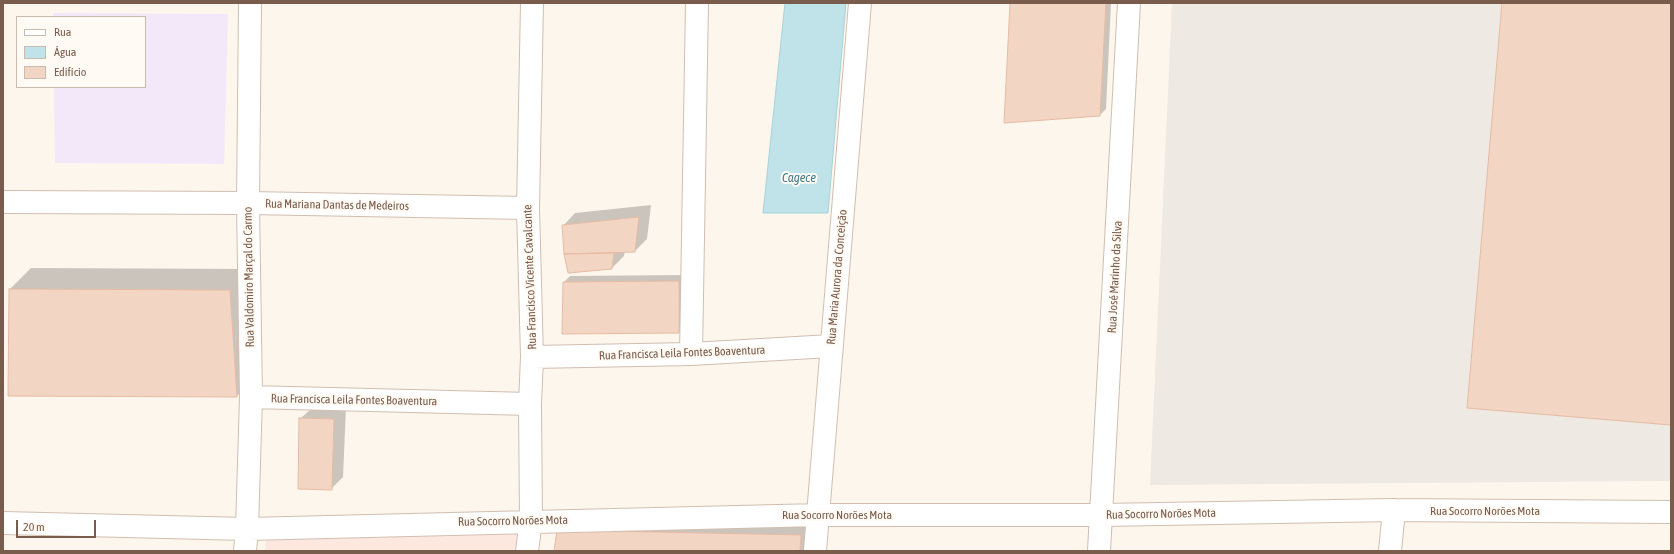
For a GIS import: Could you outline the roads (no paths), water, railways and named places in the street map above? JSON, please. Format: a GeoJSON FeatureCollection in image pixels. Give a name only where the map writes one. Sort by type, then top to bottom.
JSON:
{"type":"FeatureCollection","features":[{"type":"Feature","properties":{"kind":"street","name":"Rua Valdomiro Marçal do Carmo"},"geometry":{"type":"LineString","coordinates":[[244,551],[247,529],[251,397],[248,203],[250,3]]}},
{"type":"Feature","properties":{"kind":"street","name":"Rua Francisco Vicente Cavalcante"},"geometry":{"type":"LineString","coordinates":[[527,551],[531,521],[530,404],[532,357],[528,208],[532,3]]}},
{"type":"Feature","properties":{"kind":"street"},"geometry":{"type":"LineString","coordinates":[[691,354],[697,3]]}},
{"type":"Feature","properties":{"kind":"street","name":"Rua Maria Aurora da Conceição"},"geometry":{"type":"LineString","coordinates":[[815,551],[860,3]]}},
{"type":"Feature","properties":{"kind":"street","name":"Rua José Marinho da Silva"},"geometry":{"type":"LineString","coordinates":[[1099,551],[1129,3]]}},
{"type":"Feature","properties":{"kind":"street","name":"Rua Mariana Dantas de Medeiros"},"geometry":{"type":"LineString","coordinates":[[3,202],[248,203],[528,208]]}},
{"type":"Feature","properties":{"kind":"street","name":"Rua Francisca Leila Fontes Boaventura"},"geometry":{"type":"LineString","coordinates":[[532,357],[691,354],[831,346]]}},
{"type":"Feature","properties":{"kind":"street","name":"Rua Francisca Leila Fontes Boaventura"},"geometry":{"type":"LineString","coordinates":[[251,397],[530,404]]}},
{"type":"Feature","properties":{"kind":"street"},"geometry":{"type":"LineString","coordinates":[[1390,551],[1394,510]]}},
{"type":"Feature","properties":{"kind":"street","name":"Rua Socorro Norões Mota"},"geometry":{"type":"LineString","coordinates":[[3,523],[247,529],[819,514],[1102,515],[1394,510],[1671,512]]}},
{"type":"Feature","properties":{"kind":"water","name":"Cagece"},"geometry":{"type":"Polygon","coordinates":[[[785,3],[846,3],[828,213],[763,213],[785,3]]]}}]}
